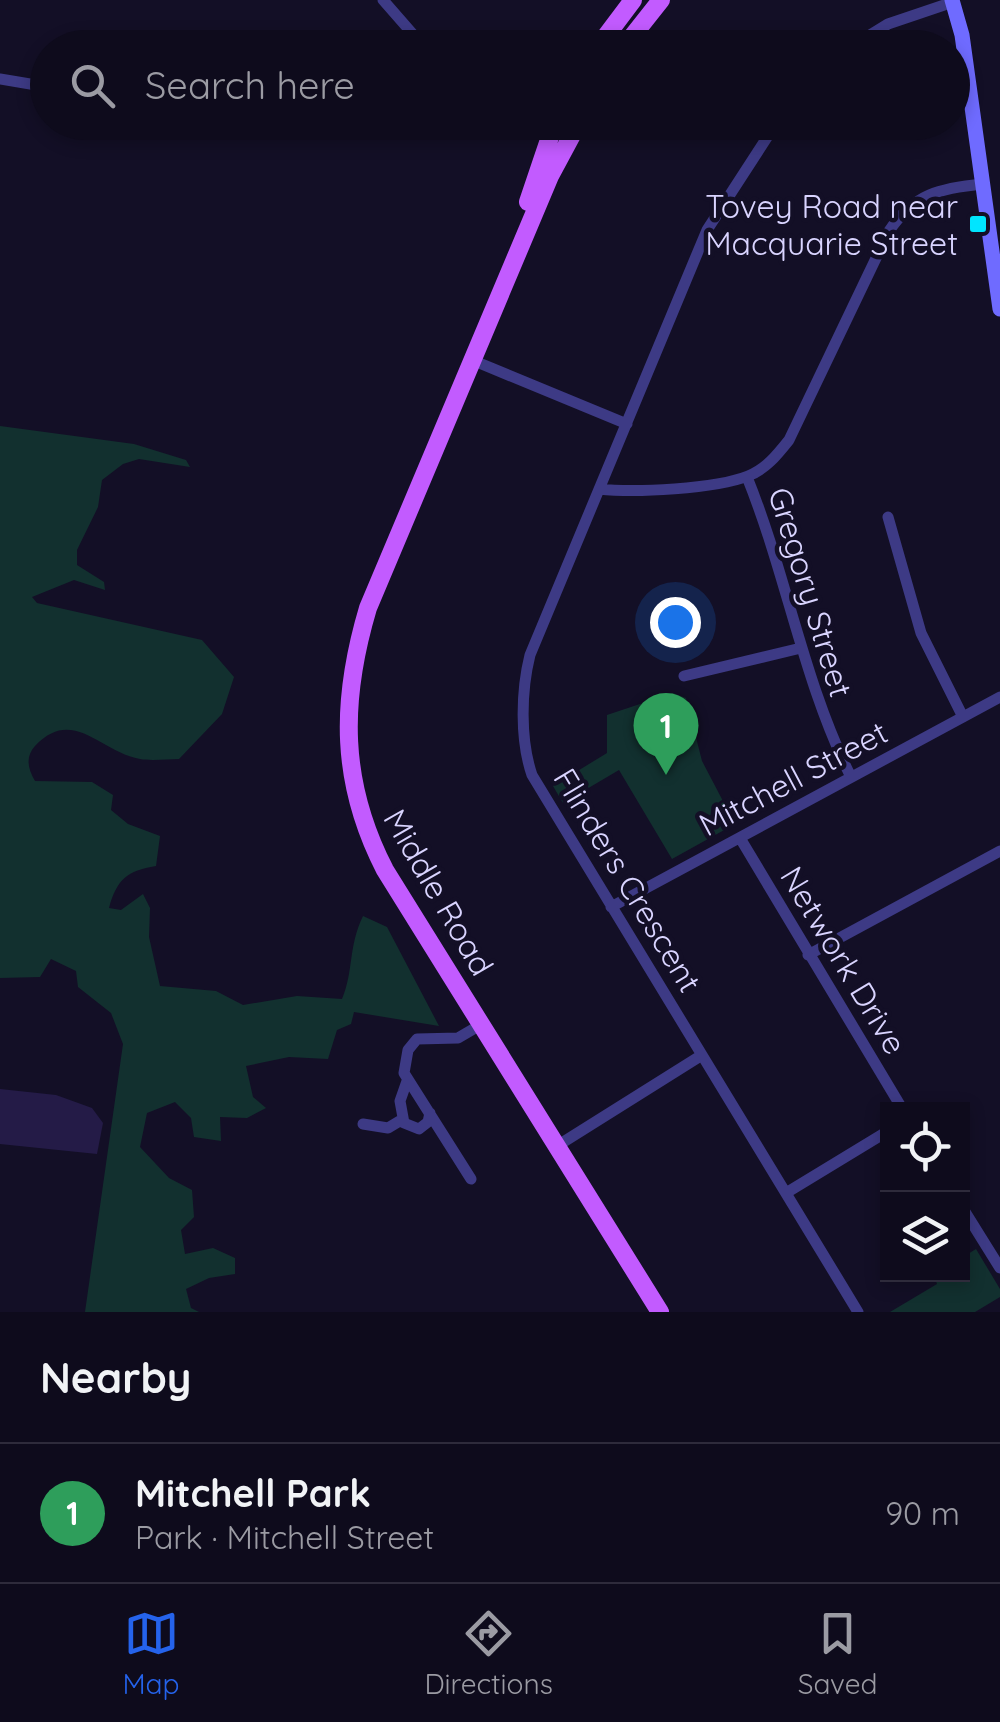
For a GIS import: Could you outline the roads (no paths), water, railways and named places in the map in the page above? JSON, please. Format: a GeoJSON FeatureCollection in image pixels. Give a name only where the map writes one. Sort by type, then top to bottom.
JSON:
{"type":"FeatureCollection","features":[{"type":"Feature","properties":{"kind":"main road"},"geometry":{"type":"LineString","coordinates":[[610,30],[633,0]]}},
{"type":"Feature","properties":{"kind":"main road"},"geometry":{"type":"LineString","coordinates":[[637,30],[661,0]]}},
{"type":"Feature","properties":{"kind":"main road","name":"Middle Road"},"geometry":{"type":"LineString","coordinates":[[499,297],[547,140]]}},
{"type":"Feature","properties":{"kind":"main road"},"geometry":{"type":"LineString","coordinates":[[544,148],[551,140]]}},
{"type":"Feature","properties":{"kind":"main road","name":"Middle Road"},"geometry":{"type":"LineString","coordinates":[[569,140],[368,608],[352,674],[348,725],[352,784],[365,832],[660,1312]]}},
{"type":"Feature","properties":{"kind":"street"},"geometry":{"type":"LineString","coordinates":[[383,0],[409,30]]}},
{"type":"Feature","properties":{"kind":"street"},"geometry":{"type":"LineString","coordinates":[[878,30],[953,1],[960,30]]}},
{"type":"Feature","properties":{"kind":"street"},"geometry":{"type":"LineString","coordinates":[[0,79],[30,85]]}},
{"type":"Feature","properties":{"kind":"street"},"geometry":{"type":"LineString","coordinates":[[970,92],[1000,309]]}},
{"type":"Feature","properties":{"kind":"street","name":"Flinders Crescent"},"geometry":{"type":"LineString","coordinates":[[766,140],[708,230],[530,654],[525,676],[526,758],[532,776],[858,1312]]}},
{"type":"Feature","properties":{"kind":"street"},"geometry":{"type":"LineString","coordinates":[[599,489],[634,493],[746,476],[772,461],[789,440],[889,231],[904,208],[942,188],[983,184]]}},
{"type":"Feature","properties":{"kind":"street"},"geometry":{"type":"LineString","coordinates":[[472,360],[626,424]]}},
{"type":"Feature","properties":{"kind":"street","name":"Gregory Street"},"geometry":{"type":"LineString","coordinates":[[746,476],[768,529],[821,717],[851,777]]}},
{"type":"Feature","properties":{"kind":"street"},"geometry":{"type":"LineString","coordinates":[[888,516],[921,633],[963,717]]}},
{"type":"Feature","properties":{"kind":"street"},"geometry":{"type":"LineString","coordinates":[[684,676],[802,648]]}},
{"type":"Feature","properties":{"kind":"street","name":"Mitchell Street"},"geometry":{"type":"LineString","coordinates":[[611,906],[1000,697]]}},
{"type":"Feature","properties":{"kind":"street","name":"Network Drive"},"geometry":{"type":"LineString","coordinates":[[740,838],[898,1102]]}},
{"type":"Feature","properties":{"kind":"street"},"geometry":{"type":"LineString","coordinates":[[808,955],[1000,851]]}},
{"type":"Feature","properties":{"kind":"street"},"geometry":{"type":"LineString","coordinates":[[430,1113],[428,1122],[419,1129],[402,1120],[400,1100],[408,1050],[417,1039],[458,1038],[482,1024]]}},
{"type":"Feature","properties":{"kind":"street"},"geometry":{"type":"LineString","coordinates":[[557,1146],[702,1055]]}},
{"type":"Feature","properties":{"kind":"street"},"geometry":{"type":"LineString","coordinates":[[406,1081],[471,1179]]}},
{"type":"Feature","properties":{"kind":"street"},"geometry":{"type":"LineString","coordinates":[[363,1124],[388,1128],[402,1120]]}},
{"type":"Feature","properties":{"kind":"street"},"geometry":{"type":"LineString","coordinates":[[786,1192],[880,1136]]}},
{"type":"Feature","properties":{"kind":"street"},"geometry":{"type":"LineString","coordinates":[[970,1220],[1000,1268]]}},
{"type":"Feature","properties":{"kind":"place","name":"Tovey Road near Macquarie Street"},"geometry":{"type":"Point","coordinates":[978,224]}},
{"type":"Feature","properties":{"kind":"place","name":"Mitchell Park"},"geometry":{"type":"Point","coordinates":[666,775]}}]}
